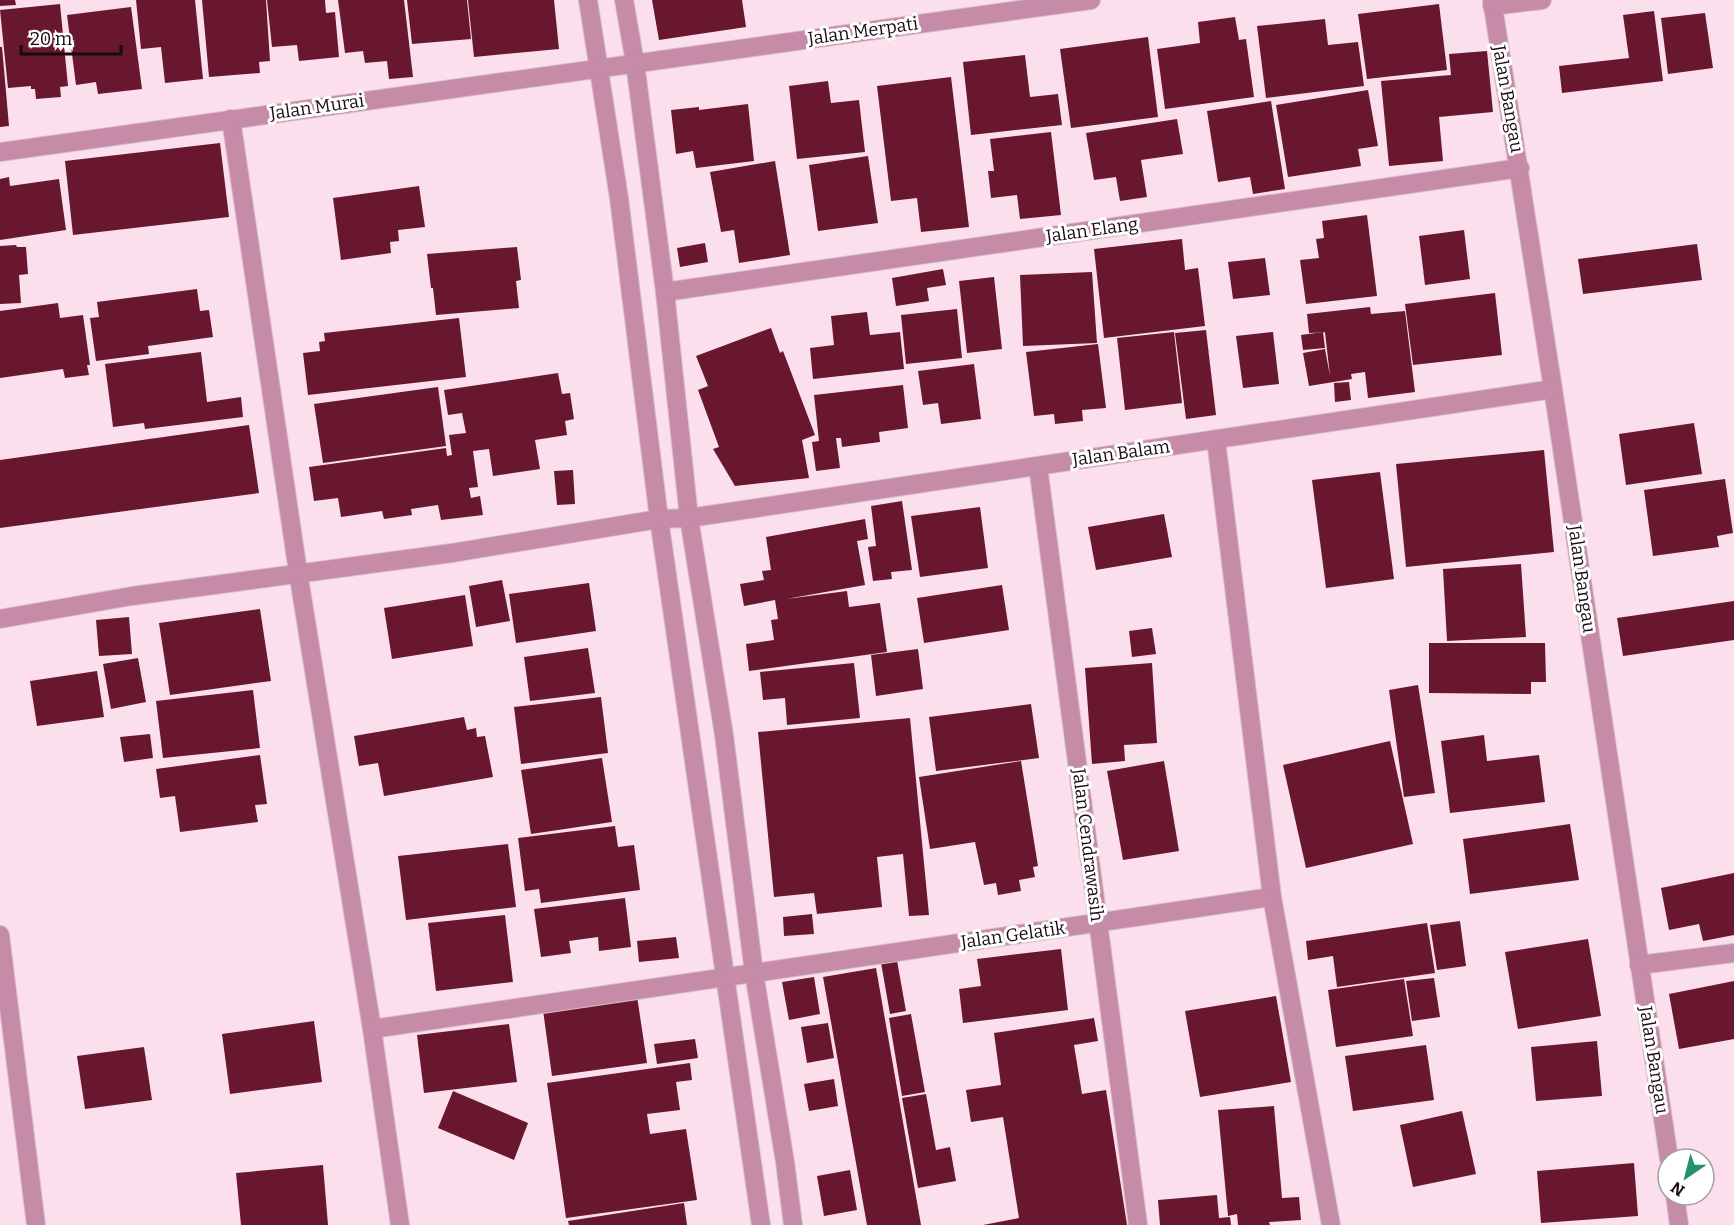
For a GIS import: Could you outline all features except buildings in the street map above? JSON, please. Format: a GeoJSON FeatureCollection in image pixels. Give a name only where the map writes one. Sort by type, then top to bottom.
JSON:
{"type":"FeatureCollection","features":[{"type":"Feature","properties":{"kind":"street"},"geometry":{"type":"LineString","coordinates":[[588,0],[620,209],[659,519],[760,1225]]}},
{"type":"Feature","properties":{"kind":"street"},"geometry":{"type":"LineString","coordinates":[[624,0],[635,63],[665,292],[689,518],[724,735],[754,973],[793,1225]]}},
{"type":"Feature","properties":{"kind":"street","name":"Jalan Merpati"},"geometry":{"type":"LineString","coordinates":[[635,63],[1092,0]]}},
{"type":"Feature","properties":{"kind":"street"},"geometry":{"type":"LineString","coordinates":[[1492,3],[1542,0]]}},
{"type":"Feature","properties":{"kind":"street","name":"Jalan Bangau"},"geometry":{"type":"LineString","coordinates":[[1492,3],[1520,168],[1667,1147]]}},
{"type":"Feature","properties":{"kind":"street","name":"Jalan Murai"},"geometry":{"type":"LineString","coordinates":[[0,152],[635,63]]}},
{"type":"Feature","properties":{"kind":"street"},"geometry":{"type":"LineString","coordinates":[[231,119],[298,572],[372,1029],[400,1225]]}},
{"type":"Feature","properties":{"kind":"street","name":"Jalan Elang"},"geometry":{"type":"LineString","coordinates":[[665,292],[1520,168]]}},
{"type":"Feature","properties":{"kind":"street","name":"Jalan Balam"},"geometry":{"type":"LineString","coordinates":[[0,619],[132,596],[452,553],[659,519],[689,518],[1553,389]]}},
{"type":"Feature","properties":{"kind":"street"},"geometry":{"type":"LineString","coordinates":[[1216,440],[1272,897],[1331,1225]]}},
{"type":"Feature","properties":{"kind":"street","name":"Jalan Cendrawasih"},"geometry":{"type":"LineString","coordinates":[[1038,466],[1138,1225]]}},
{"type":"Feature","properties":{"kind":"street","name":"Jalan Gelatik"},"geometry":{"type":"LineString","coordinates":[[372,1029],[1272,897]]}},
{"type":"Feature","properties":{"kind":"street"},"geometry":{"type":"LineString","coordinates":[[0,935],[36,1225]]}},
{"type":"Feature","properties":{"kind":"street"},"geometry":{"type":"LineString","coordinates":[[1639,966],[1734,953]]}},
{"type":"Feature","properties":{"kind":"street"},"geometry":{"type":"LineString","coordinates":[[1677,1207],[1679,1225]]}}]}
